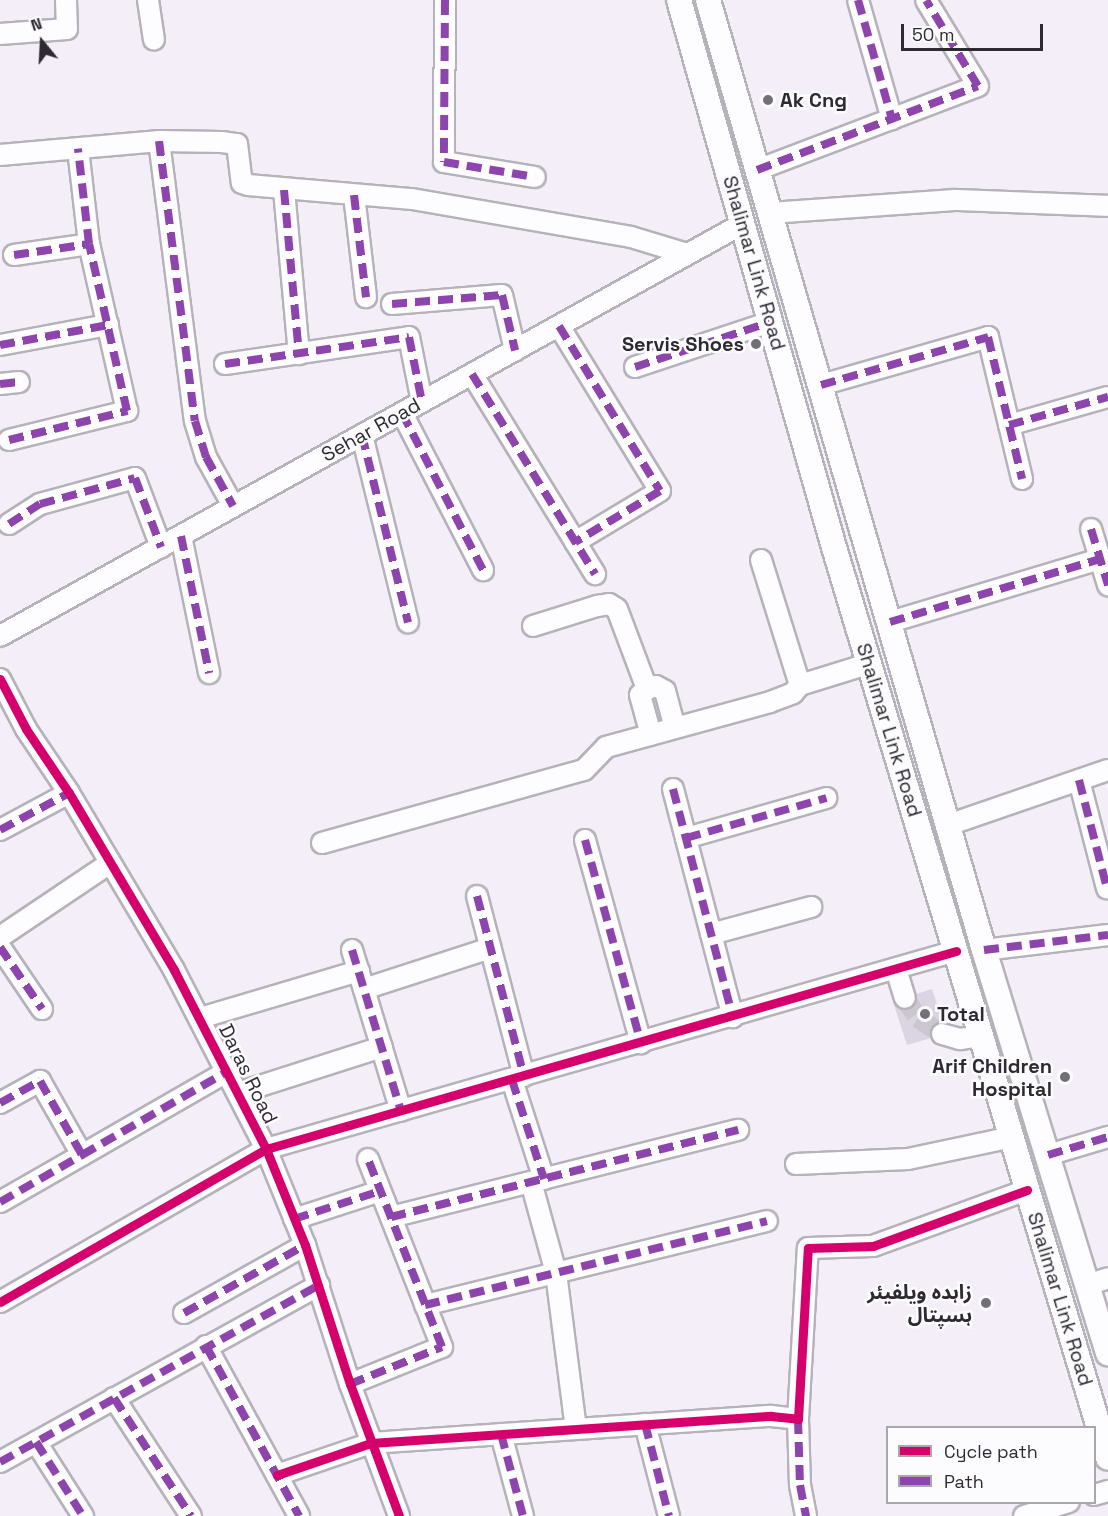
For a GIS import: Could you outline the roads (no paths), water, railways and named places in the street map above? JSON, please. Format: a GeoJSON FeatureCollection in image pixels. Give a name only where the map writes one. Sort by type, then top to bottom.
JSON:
{"type":"FeatureCollection","features":[{"type":"Feature","properties":{"kind":"main road","name":"Shalimar Link Road"},"geometry":{"type":"LineString","coordinates":[[679,0],[868,664],[1108,1458]]}},
{"type":"Feature","properties":{"kind":"main road","name":"Shalimar Link Road"},"geometry":{"type":"LineString","coordinates":[[708,0],[984,950],[1048,1155],[1098,1282],[1108,1353]]}},
{"type":"Feature","properties":{"kind":"main road"},"geometry":{"type":"LineString","coordinates":[[833,544],[865,535]]}},
{"type":"Feature","properties":{"kind":"street"},"geometry":{"type":"LineString","coordinates":[[0,34],[68,29],[66,0]]}},
{"type":"Feature","properties":{"kind":"street"},"geometry":{"type":"LineString","coordinates":[[148,0],[154,40]]}},
{"type":"Feature","properties":{"kind":"street"},"geometry":{"type":"LineString","coordinates":[[445,0],[444,162],[535,177]]}},
{"type":"Feature","properties":{"kind":"street"},"geometry":{"type":"LineString","coordinates":[[858,0],[892,119]]}},
{"type":"Feature","properties":{"kind":"street"},"geometry":{"type":"LineString","coordinates":[[757,170],[978,86],[926,0]]}},
{"type":"Feature","properties":{"kind":"street"},"geometry":{"type":"LineString","coordinates":[[159,141],[195,421],[206,457],[233,506]]}},
{"type":"Feature","properties":{"kind":"street"},"geometry":{"type":"LineString","coordinates":[[0,155],[159,141],[237,144],[242,183],[284,190],[412,199],[620,235],[687,255]]}},
{"type":"Feature","properties":{"kind":"street"},"geometry":{"type":"LineString","coordinates":[[9,441],[128,411],[89,244],[78,149]]}},
{"type":"Feature","properties":{"kind":"street"},"geometry":{"type":"LineString","coordinates":[[284,190],[299,354]]}},
{"type":"Feature","properties":{"kind":"street"},"geometry":{"type":"LineString","coordinates":[[354,195],[366,297]]}},
{"type":"Feature","properties":{"kind":"street"},"geometry":{"type":"LineString","coordinates":[[770,213],[955,200],[1108,206]]}},
{"type":"Feature","properties":{"kind":"street","name":"Sehar Road"},"geometry":{"type":"LineString","coordinates":[[0,636],[742,224]]}},
{"type":"Feature","properties":{"kind":"street"},"geometry":{"type":"LineString","coordinates":[[14,255],[89,244]]}},
{"type":"Feature","properties":{"kind":"street"},"geometry":{"type":"LineString","coordinates":[[392,304],[502,295],[515,350]]}},
{"type":"Feature","properties":{"kind":"street"},"geometry":{"type":"LineString","coordinates":[[635,367],[770,322]]}},
{"type":"Feature","properties":{"kind":"street"},"geometry":{"type":"LineString","coordinates":[[0,345],[108,325]]}},
{"type":"Feature","properties":{"kind":"street"},"geometry":{"type":"LineString","coordinates":[[559,326],[660,491],[575,542]]}},
{"type":"Feature","properties":{"kind":"street"},"geometry":{"type":"LineString","coordinates":[[225,364],[409,337],[422,402]]}},
{"type":"Feature","properties":{"kind":"street"},"geometry":{"type":"LineString","coordinates":[[821,385],[988,337],[1022,479]]}},
{"type":"Feature","properties":{"kind":"street"},"geometry":{"type":"LineString","coordinates":[[472,374],[595,574]]}},
{"type":"Feature","properties":{"kind":"street"},"geometry":{"type":"LineString","coordinates":[[1009,426],[1108,397]]}},
{"type":"Feature","properties":{"kind":"street"},"geometry":{"type":"LineString","coordinates":[[402,413],[483,570]]}},
{"type":"Feature","properties":{"kind":"street"},"geometry":{"type":"LineString","coordinates":[[362,435],[408,622]]}},
{"type":"Feature","properties":{"kind":"street"},"geometry":{"type":"LineString","coordinates":[[9,524],[40,504],[135,478],[161,547]]}},
{"type":"Feature","properties":{"kind":"street"},"geometry":{"type":"LineString","coordinates":[[1091,529],[1108,585]]}},
{"type":"Feature","properties":{"kind":"street"},"geometry":{"type":"LineString","coordinates":[[181,536],[209,673]]}},
{"type":"Feature","properties":{"kind":"street"},"geometry":{"type":"LineString","coordinates":[[890,622],[1100,559]]}},
{"type":"Feature","properties":{"kind":"street"},"geometry":{"type":"LineString","coordinates":[[761,560],[800,685]]}},
{"type":"Feature","properties":{"kind":"street"},"geometry":{"type":"LineString","coordinates":[[533,626],[609,604],[621,616],[647,689]]}},
{"type":"Feature","properties":{"kind":"street"},"geometry":{"type":"LineString","coordinates":[[322,843],[584,770],[606,747],[770,702],[793,693],[800,685],[868,664]]}},
{"type":"Feature","properties":{"kind":"street","name":"Daras Road"},"geometry":{"type":"LineString","coordinates":[[0,679],[26,729],[69,793],[200,1018],[266,1149],[305,1245],[350,1384],[399,1516]]}},
{"type":"Feature","properties":{"kind":"street"},"geometry":{"type":"LineString","coordinates":[[651,735],[640,695],[656,686],[665,691],[675,728]]}},
{"type":"Feature","properties":{"kind":"street"},"geometry":{"type":"LineString","coordinates":[[948,825],[1108,770]]}},
{"type":"Feature","properties":{"kind":"street"},"geometry":{"type":"LineString","coordinates":[[1079,780],[1107,888]]}},
{"type":"Feature","properties":{"kind":"street"},"geometry":{"type":"LineString","coordinates":[[673,789],[733,1017]]}},
{"type":"Feature","properties":{"kind":"street"},"geometry":{"type":"LineString","coordinates":[[0,830],[69,793]]}},
{"type":"Feature","properties":{"kind":"street"},"geometry":{"type":"LineString","coordinates":[[686,838],[825,798]]}},
{"type":"Feature","properties":{"kind":"street"},"geometry":{"type":"LineString","coordinates":[[585,840],[641,1043]]}},
{"type":"Feature","properties":{"kind":"street"},"geometry":{"type":"LineString","coordinates":[[0,937],[110,863]]}},
{"type":"Feature","properties":{"kind":"street"},"geometry":{"type":"LineString","coordinates":[[477,896],[518,1078],[556,1273],[576,1429]]}},
{"type":"Feature","properties":{"kind":"street"},"geometry":{"type":"LineString","coordinates":[[711,934],[811,908]]}},
{"type":"Feature","properties":{"kind":"street"},"geometry":{"type":"LineString","coordinates":[[984,950],[1108,935]]}},
{"type":"Feature","properties":{"kind":"street"},"geometry":{"type":"LineString","coordinates":[[0,947],[42,1009]]}},
{"type":"Feature","properties":{"kind":"street"},"geometry":{"type":"LineString","coordinates":[[200,1018],[490,948]]}},
{"type":"Feature","properties":{"kind":"street"},"geometry":{"type":"LineString","coordinates":[[352,950],[401,1111]]}},
{"type":"Feature","properties":{"kind":"street"},"geometry":{"type":"LineString","coordinates":[[0,1302],[266,1149],[733,1017],[956,951]]}},
{"type":"Feature","properties":{"kind":"street"},"geometry":{"type":"LineString","coordinates":[[896,969],[905,998]]}},
{"type":"Feature","properties":{"kind":"street"},"geometry":{"type":"LineString","coordinates":[[942,1034],[960,1039],[981,1036]]}},
{"type":"Feature","properties":{"kind":"street"},"geometry":{"type":"LineString","coordinates":[[238,1093],[382,1047]]}},
{"type":"Feature","properties":{"kind":"street"},"geometry":{"type":"LineString","coordinates":[[0,1202],[228,1071]]}},
{"type":"Feature","properties":{"kind":"street"},"geometry":{"type":"LineString","coordinates":[[0,1103],[40,1081],[82,1155]]}},
{"type":"Feature","properties":{"kind":"street"},"geometry":{"type":"LineString","coordinates":[[391,1217],[738,1130]]}},
{"type":"Feature","properties":{"kind":"street"},"geometry":{"type":"LineString","coordinates":[[795,1164],[908,1159],[1012,1137]]}},
{"type":"Feature","properties":{"kind":"street"},"geometry":{"type":"LineString","coordinates":[[1048,1155],[1108,1137]]}},
{"type":"Feature","properties":{"kind":"street"},"geometry":{"type":"LineString","coordinates":[[350,1384],[442,1347],[368,1159]]}},
{"type":"Feature","properties":{"kind":"street"},"geometry":{"type":"LineString","coordinates":[[806,1516],[800,1485],[798,1419],[808,1248],[873,1246],[1027,1190]]}},
{"type":"Feature","properties":{"kind":"street"},"geometry":{"type":"LineString","coordinates":[[294,1219],[380,1191]]}},
{"type":"Feature","properties":{"kind":"street"},"geometry":{"type":"LineString","coordinates":[[425,1305],[767,1221]]}},
{"type":"Feature","properties":{"kind":"street"},"geometry":{"type":"LineString","coordinates":[[184,1313],[305,1245]]}},
{"type":"Feature","properties":{"kind":"street"},"geometry":{"type":"LineString","coordinates":[[0,1462],[206,1346],[319,1286]]}},
{"type":"Feature","properties":{"kind":"street"},"geometry":{"type":"LineString","coordinates":[[206,1346],[299,1516]]}},
{"type":"Feature","properties":{"kind":"street"},"geometry":{"type":"LineString","coordinates":[[114,1398],[191,1516]]}},
{"type":"Feature","properties":{"kind":"street"},"geometry":{"type":"LineString","coordinates":[[277,1475],[371,1443],[771,1416],[798,1419]]}},
{"type":"Feature","properties":{"kind":"street"},"geometry":{"type":"LineString","coordinates":[[645,1424],[669,1516]]}},
{"type":"Feature","properties":{"kind":"street"},"geometry":{"type":"LineString","coordinates":[[501,1434],[523,1516]]}},
{"type":"Feature","properties":{"kind":"street"},"geometry":{"type":"LineString","coordinates":[[36,1442],[83,1516]]}},
{"type":"Feature","properties":{"kind":"street"},"geometry":{"type":"LineString","coordinates":[[1024,1516],[1066,1504]]}},
{"type":"Feature","properties":{"kind":"tunnel"},"geometry":{"type":"LineString","coordinates":[[905,998],[918,1018],[942,1034]]}},
{"type":"Feature","properties":{"kind":"place","name":"Ak Cng"},"geometry":{"type":"Point","coordinates":[768,100]}},
{"type":"Feature","properties":{"kind":"place","name":"Servis Shoes"},"geometry":{"type":"Point","coordinates":[756,344]}},
{"type":"Feature","properties":{"kind":"place","name":"Total"},"geometry":{"type":"Point","coordinates":[925,1014]}},
{"type":"Feature","properties":{"kind":"place","name":"Arif Children Hospital"},"geometry":{"type":"Point","coordinates":[1065,1077]}},
{"type":"Feature","properties":{"kind":"place","name":"زاہدہ ویلفیئر ہسپتال"},"geometry":{"type":"Point","coordinates":[986,1303]}}]}
